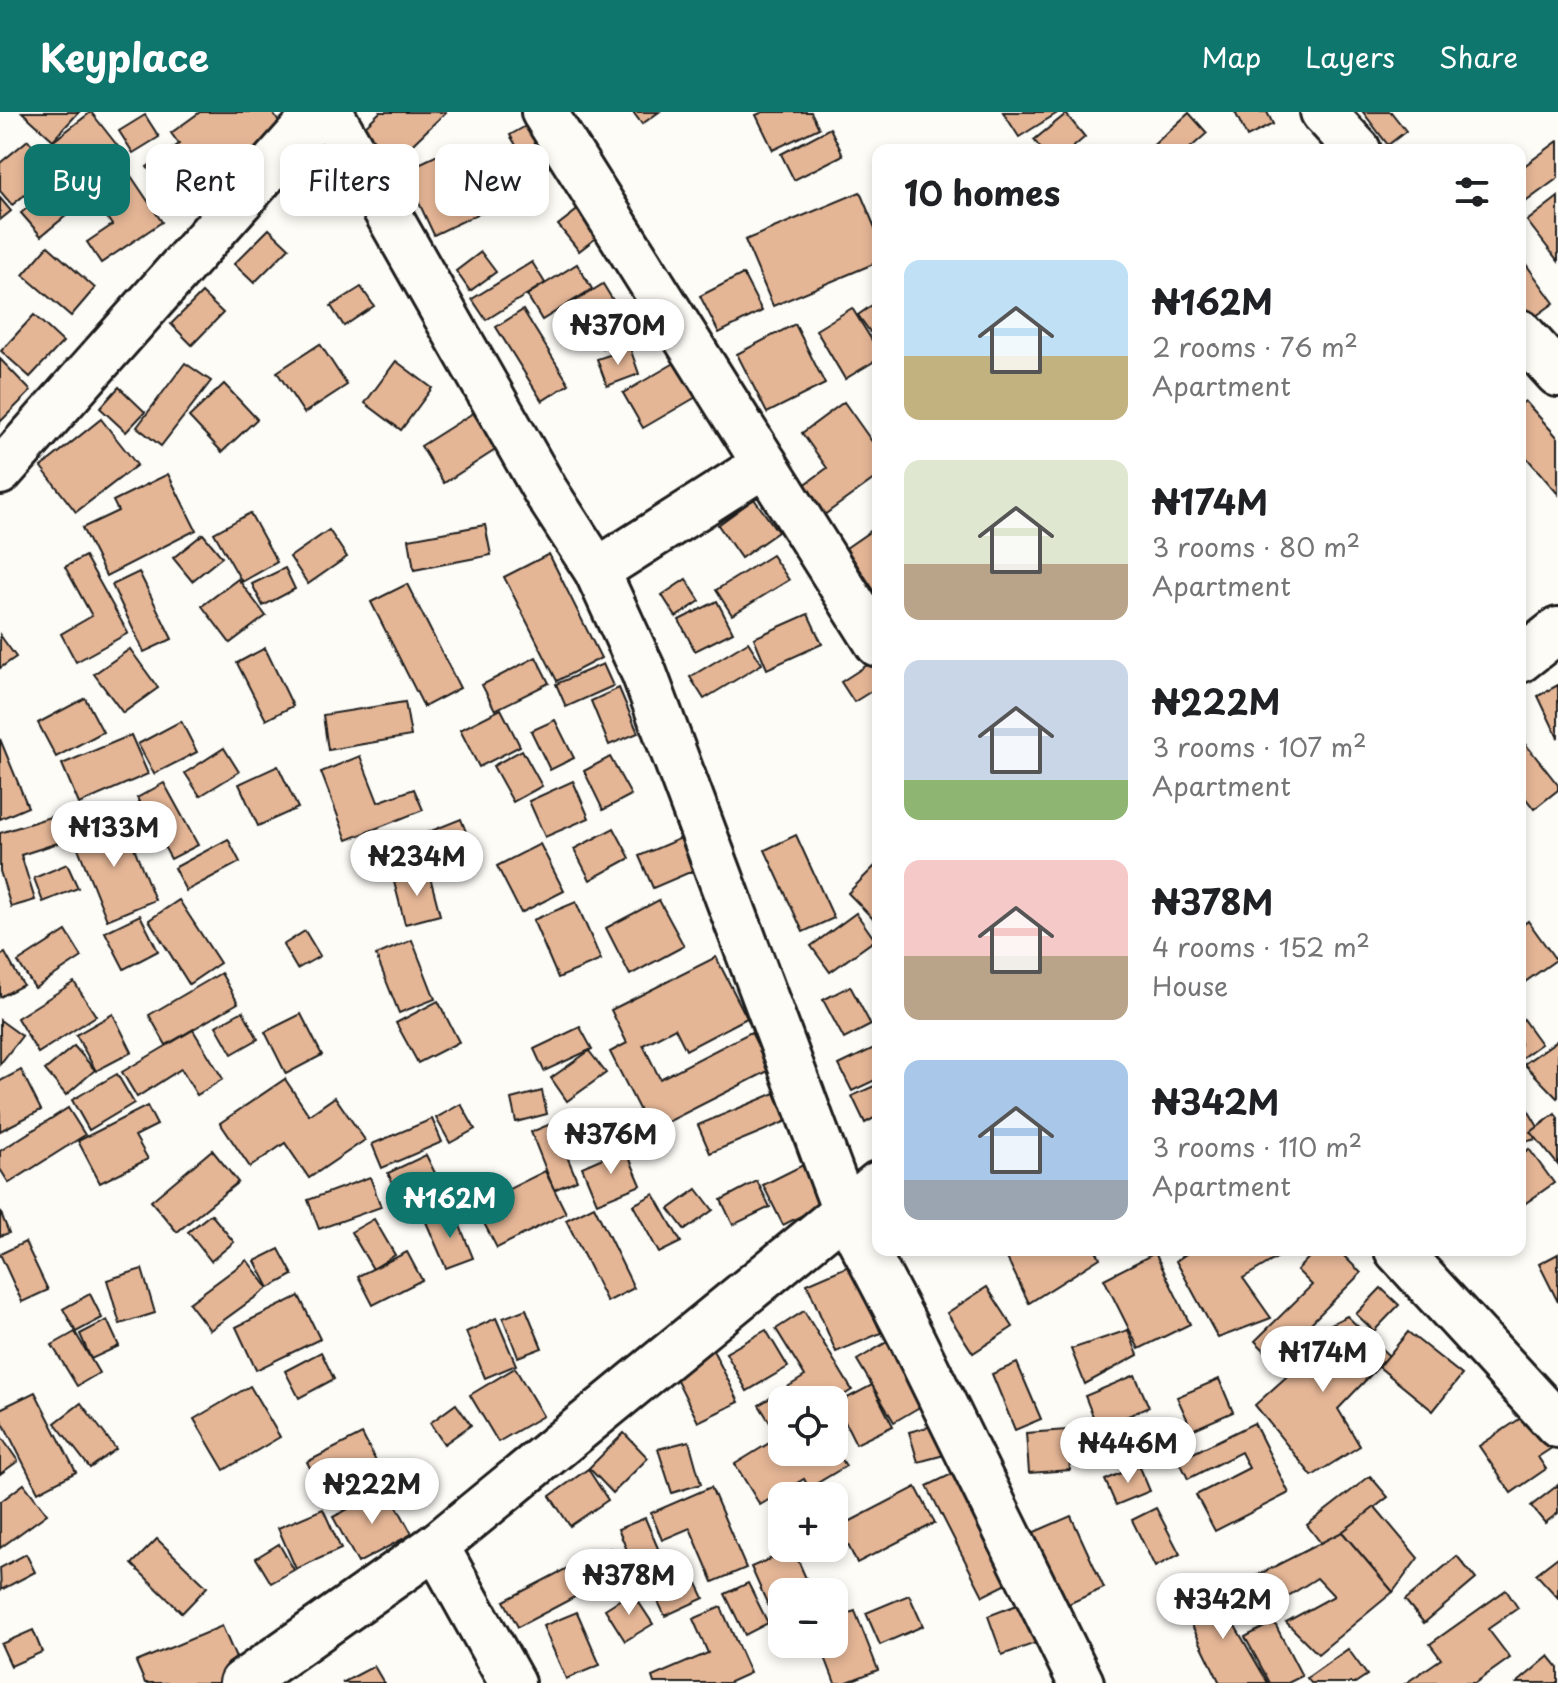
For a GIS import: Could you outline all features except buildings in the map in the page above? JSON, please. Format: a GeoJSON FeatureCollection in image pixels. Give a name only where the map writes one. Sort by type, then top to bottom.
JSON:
{"type":"FeatureCollection","features":[{"type":"Feature","properties":{"kind":"street"},"geometry":{"type":"LineString","coordinates":[[0,472],[319,112]]}},
{"type":"Feature","properties":{"kind":"street"},"geometry":{"type":"LineString","coordinates":[[330,112],[546,492],[597,571],[644,673],[872,1226]]}},
{"type":"Feature","properties":{"kind":"street"},"geometry":{"type":"LineString","coordinates":[[544,112],[872,634]]}},
{"type":"Feature","properties":{"kind":"street"},"geometry":{"type":"LineString","coordinates":[[1323,112],[1352,144]]}},
{"type":"Feature","properties":{"kind":"street"},"geometry":{"type":"LineString","coordinates":[[1526,339],[1558,374]]}},
{"type":"Feature","properties":{"kind":"street"},"geometry":{"type":"LineString","coordinates":[[597,571],[765,464]]}},
{"type":"Feature","properties":{"kind":"street"},"geometry":{"type":"LineString","coordinates":[[1526,655],[1558,630]]}},
{"type":"Feature","properties":{"kind":"street"},"geometry":{"type":"LineString","coordinates":[[242,1683],[436,1546],[862,1197]]}},
{"type":"Feature","properties":{"kind":"street"},"geometry":{"type":"LineString","coordinates":[[883,1256],[911,1337],[1081,1683]]}},
{"type":"Feature","properties":{"kind":"street"},"geometry":{"type":"LineString","coordinates":[[1403,1256],[1558,1425]]}},
{"type":"Feature","properties":{"kind":"street"},"geometry":{"type":"LineString","coordinates":[[436,1546],[512,1683]]}}]}
